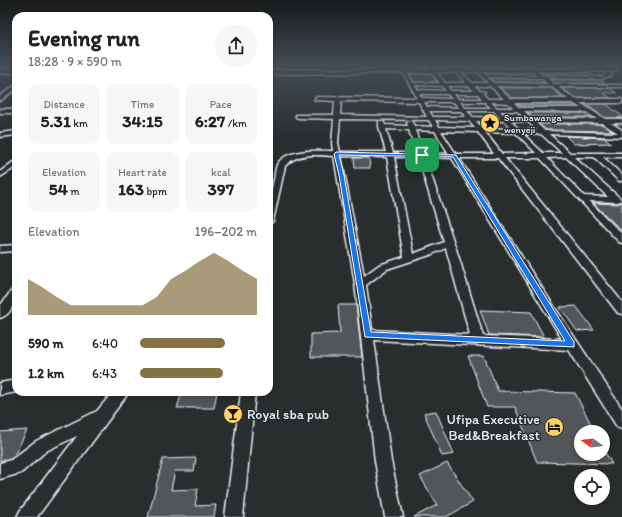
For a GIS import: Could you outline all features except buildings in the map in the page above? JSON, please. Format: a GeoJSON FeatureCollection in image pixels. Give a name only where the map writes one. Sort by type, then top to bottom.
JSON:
{"type":"FeatureCollection","features":[{"type":"Feature","properties":{"kind":"street"},"geometry":{"type":"LineString","coordinates":[[415,89],[431,119],[571,345],[622,422]]}},
{"type":"Feature","properties":{"kind":"street"},"geometry":{"type":"LineString","coordinates":[[448,89],[622,310]]}},
{"type":"Feature","properties":{"kind":"street"},"geometry":{"type":"LineString","coordinates":[[476,89],[622,240]]}},
{"type":"Feature","properties":{"kind":"street"},"geometry":{"type":"LineString","coordinates":[[497,89],[567,155],[619,200]]}},
{"type":"Feature","properties":{"kind":"street"},"geometry":{"type":"LineString","coordinates":[[559,89],[622,134]]}},
{"type":"Feature","properties":{"kind":"street"},"geometry":{"type":"LineString","coordinates":[[565,94],[571,89]]}},
{"type":"Feature","properties":{"kind":"street"},"geometry":{"type":"LineString","coordinates":[[0,99],[12,90]]}},
{"type":"Feature","properties":{"kind":"street"},"geometry":{"type":"LineString","coordinates":[[416,92],[501,93]]}},
{"type":"Feature","properties":{"kind":"street"},"geometry":{"type":"LineString","coordinates":[[317,99],[510,102],[622,101]]}},
{"type":"Feature","properties":{"kind":"street"},"geometry":{"type":"LineString","coordinates":[[338,100],[335,135],[336,154],[342,175],[360,284],[368,335],[383,460],[394,517]]}},
{"type":"Feature","properties":{"kind":"street"},"geometry":{"type":"LineString","coordinates":[[426,110],[589,110]]}},
{"type":"Feature","properties":{"kind":"street"},"geometry":{"type":"LineString","coordinates":[[0,111],[12,111]]}},
{"type":"Feature","properties":{"kind":"street"},"geometry":{"type":"LineString","coordinates":[[298,116],[409,119],[622,121]]}},
{"type":"Feature","properties":{"kind":"street"},"geometry":{"type":"LineString","coordinates":[[380,118],[390,155],[393,180],[400,207],[409,258]]}},
{"type":"Feature","properties":{"kind":"street"},"geometry":{"type":"LineString","coordinates":[[409,119],[422,155],[478,340]]}},
{"type":"Feature","properties":{"kind":"street"},"geometry":{"type":"LineString","coordinates":[[382,127],[622,134]]}},
{"type":"Feature","properties":{"kind":"street"},"geometry":{"type":"LineString","coordinates":[[0,135],[12,134]]}},
{"type":"Feature","properties":{"kind":"street"},"geometry":{"type":"LineString","coordinates":[[273,199],[278,172],[281,165],[286,159],[296,155],[312,153],[454,156],[622,155]]}},
{"type":"Feature","properties":{"kind":"street"},"geometry":{"type":"LineString","coordinates":[[596,155],[622,179]]}},
{"type":"Feature","properties":{"kind":"street"},"geometry":{"type":"LineString","coordinates":[[0,175],[12,167]]}},
{"type":"Feature","properties":{"kind":"street"},"geometry":{"type":"LineString","coordinates":[[581,198],[619,200]]}},
{"type":"Feature","properties":{"kind":"street"},"geometry":{"type":"LineString","coordinates":[[360,284],[383,267],[427,253],[449,243]]}},
{"type":"Feature","properties":{"kind":"street"},"geometry":{"type":"LineString","coordinates":[[0,249],[12,248]]}},
{"type":"Feature","properties":{"kind":"street"},"geometry":{"type":"LineString","coordinates":[[0,314],[12,298]]}},
{"type":"Feature","properties":{"kind":"street"},"geometry":{"type":"LineString","coordinates":[[368,335],[571,345]]}},
{"type":"Feature","properties":{"kind":"street"},"geometry":{"type":"LineString","coordinates":[[0,389],[12,387]]}},
{"type":"Feature","properties":{"kind":"street"},"geometry":{"type":"LineString","coordinates":[[26,517],[103,414],[119,396]]}},
{"type":"Feature","properties":{"kind":"street"},"geometry":{"type":"LineString","coordinates":[[234,517],[248,396]]}},
{"type":"Feature","properties":{"kind":"street"},"geometry":{"type":"LineString","coordinates":[[0,471],[15,467],[41,446],[103,414]]}},
{"type":"Feature","properties":{"kind":"place","name":"Sumbawanga wenyeji"},"geometry":{"type":"Point","coordinates":[490,123]}},
{"type":"Feature","properties":{"kind":"place","name":"Royal sba pub"},"geometry":{"type":"Point","coordinates":[233,414]}},
{"type":"Feature","properties":{"kind":"place","name":"Ufipa Executive Bed&Breakfast"},"geometry":{"type":"Point","coordinates":[554,427]}},
{"type":"Feature","properties":{"kind":"route"},"geometry":{"type":"LineString","coordinates":[[336,154],[422,155],[454,156],[571,345],[368,335],[342,175],[336,154]]}}]}
